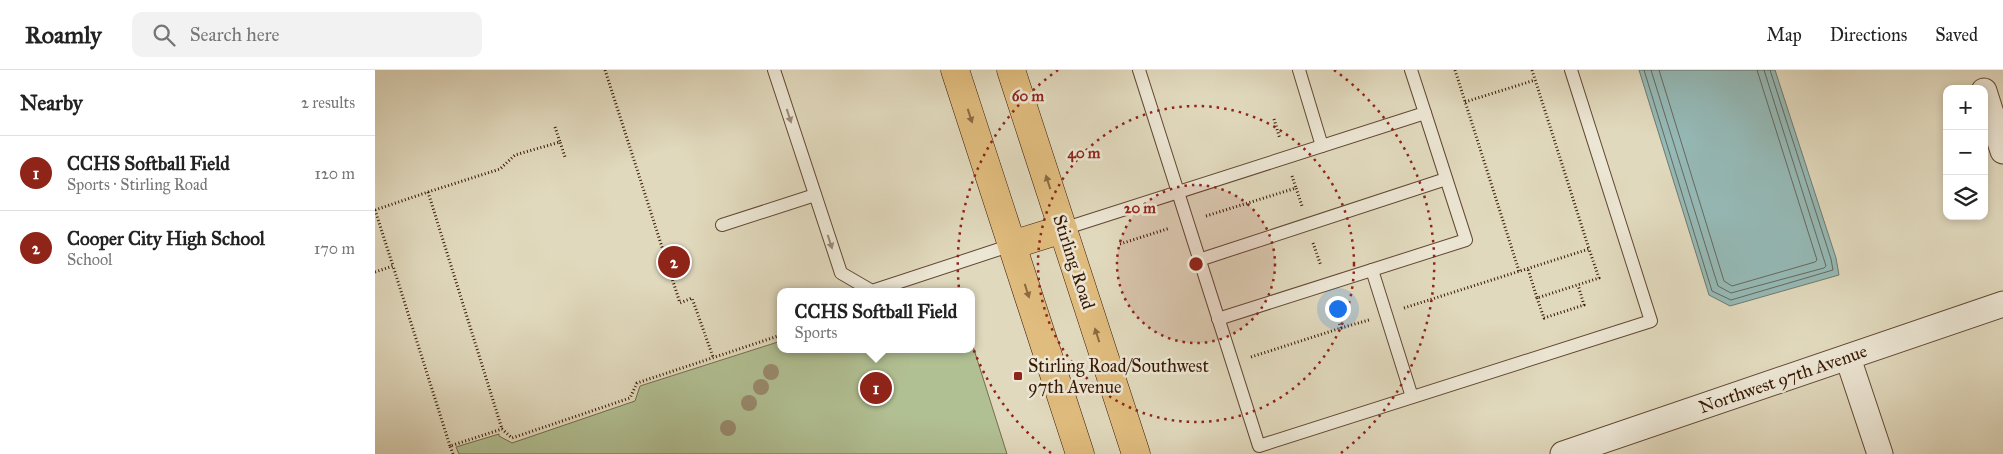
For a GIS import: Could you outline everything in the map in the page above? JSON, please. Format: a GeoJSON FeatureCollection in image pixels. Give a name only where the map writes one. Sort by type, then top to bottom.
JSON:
{"type":"FeatureCollection","features":[{"type":"Feature","properties":{"kind":"main road"},"geometry":{"type":"LineString","coordinates":[[955,70],[1080,454]]}},
{"type":"Feature","properties":{"kind":"main road","name":"Stirling Road"},"geometry":{"type":"LineString","coordinates":[[1011,70],[1136,454]]}},
{"type":"Feature","properties":{"kind":"main road"},"geometry":{"type":"LineString","coordinates":[[1012,245],[1063,229]]}},
{"type":"Feature","properties":{"kind":"street"},"geometry":{"type":"LineString","coordinates":[[1978,70],[1982,85]]}},
{"type":"Feature","properties":{"kind":"street"},"geometry":{"type":"LineString","coordinates":[[1988,103],[2003,151]]}},
{"type":"Feature","properties":{"kind":"street","name":"Northwest 97th Avenue"},"geometry":{"type":"LineString","coordinates":[[1563,454],[2003,304]]}},
{"type":"Feature","properties":{"kind":"street"},"geometry":{"type":"LineString","coordinates":[[1848,358],[1880,454]]}},
{"type":"Feature","properties":{"kind":"lane"},"geometry":{"type":"LineString","coordinates":[[774,70],[841,273],[867,288]]}},
{"type":"Feature","properties":{"kind":"lane"},"geometry":{"type":"LineString","coordinates":[[1139,70],[1259,446],[1651,321],[1571,70]]}},
{"type":"Feature","properties":{"kind":"lane"},"geometry":{"type":"LineString","coordinates":[[1299,70],[1323,146]]}},
{"type":"Feature","properties":{"kind":"lane"},"geometry":{"type":"LineString","coordinates":[[1218,319],[1466,240],[1411,70]]}},
{"type":"Feature","properties":{"kind":"lane"},"geometry":{"type":"LineString","coordinates":[[1063,229],[1425,113]]}},
{"type":"Feature","properties":{"kind":"lane"},"geometry":{"type":"LineString","coordinates":[[1199,260],[1446,179]]}},
{"type":"Feature","properties":{"kind":"lane"},"geometry":{"type":"LineString","coordinates":[[722,225],[815,195]]}},
{"type":"Feature","properties":{"kind":"lane"},"geometry":{"type":"LineString","coordinates":[[881,288],[1012,245]]}},
{"type":"Feature","properties":{"kind":"lane"},"geometry":{"type":"LineString","coordinates":[[1372,270],[1412,397]]}},
{"type":"Feature","properties":{"kind":"path"},"geometry":{"type":"LineString","coordinates":[[605,70],[680,303],[692,298],[713,357]]}},
{"type":"Feature","properties":{"kind":"path"},"geometry":{"type":"LineString","coordinates":[[1455,70],[1519,271]]}},
{"type":"Feature","properties":{"kind":"path"},"geometry":{"type":"LineString","coordinates":[[1532,70],[1599,278],[1537,298]]}},
{"type":"Feature","properties":{"kind":"path"},"geometry":{"type":"LineString","coordinates":[[1465,102],[1535,80]]}},
{"type":"Feature","properties":{"kind":"path"},"geometry":{"type":"LineString","coordinates":[[1274,119],[1282,144]]}},
{"type":"Feature","properties":{"kind":"path"},"geometry":{"type":"LineString","coordinates":[[555,127],[565,157]]}},
{"type":"Feature","properties":{"kind":"path"},"geometry":{"type":"LineString","coordinates":[[453,454],[375,210],[500,169],[515,155],[560,142]]}},
{"type":"Feature","properties":{"kind":"path"},"geometry":{"type":"LineString","coordinates":[[1291,172],[1303,211]]}},
{"type":"Feature","properties":{"kind":"path"},"geometry":{"type":"LineString","coordinates":[[1203,217],[1296,188]]}},
{"type":"Feature","properties":{"kind":"path"},"geometry":{"type":"LineString","coordinates":[[428,192],[502,429],[512,438],[630,398],[637,382],[777,336]]}},
{"type":"Feature","properties":{"kind":"path"},"geometry":{"type":"LineString","coordinates":[[1121,244],[1173,227]]}},
{"type":"Feature","properties":{"kind":"path"},"geometry":{"type":"LineString","coordinates":[[1313,240],[1322,271]]}},
{"type":"Feature","properties":{"kind":"path"},"geometry":{"type":"LineString","coordinates":[[1399,310],[1589,249]]}},
{"type":"Feature","properties":{"kind":"path"},"geometry":{"type":"LineString","coordinates":[[375,272],[393,266]]}},
{"type":"Feature","properties":{"kind":"path"},"geometry":{"type":"LineString","coordinates":[[1528,269],[1544,318],[1584,305],[1578,285]]}},
{"type":"Feature","properties":{"kind":"path"},"geometry":{"type":"LineString","coordinates":[[1232,364],[1372,318]]}},
{"type":"Feature","properties":{"kind":"path"},"geometry":{"type":"LineString","coordinates":[[1339,323],[1341,328]]}},
{"type":"Feature","properties":{"kind":"path"},"geometry":{"type":"LineString","coordinates":[[450,446],[502,429]]}},
{"type":"Feature","properties":{"kind":"green space"},"geometry":{"type":"Polygon","coordinates":[[[777,342],[777,353],[975,353],[1007,454],[459,454],[456,447],[499,434],[499,436],[512,443],[635,401],[640,386],[777,342]]]}},
{"type":"Feature","properties":{"kind":"water"},"geometry":{"type":"Polygon","coordinates":[[[1639,70],[1775,70],[1836,258],[1839,275],[1730,306],[1709,295],[1639,70]]]}},
{"type":"Feature","properties":{"kind":"place","name":"Cooper City High School"},"geometry":{"type":"Point","coordinates":[674,262]}},
{"type":"Feature","properties":{"kind":"place","name":"Stirling Road/Southwest 97th Avenue"},"geometry":{"type":"Point","coordinates":[1018,376]}},
{"type":"Feature","properties":{"kind":"place","name":"CCHS Softball Field"},"geometry":{"type":"Point","coordinates":[876,388]}}]}
